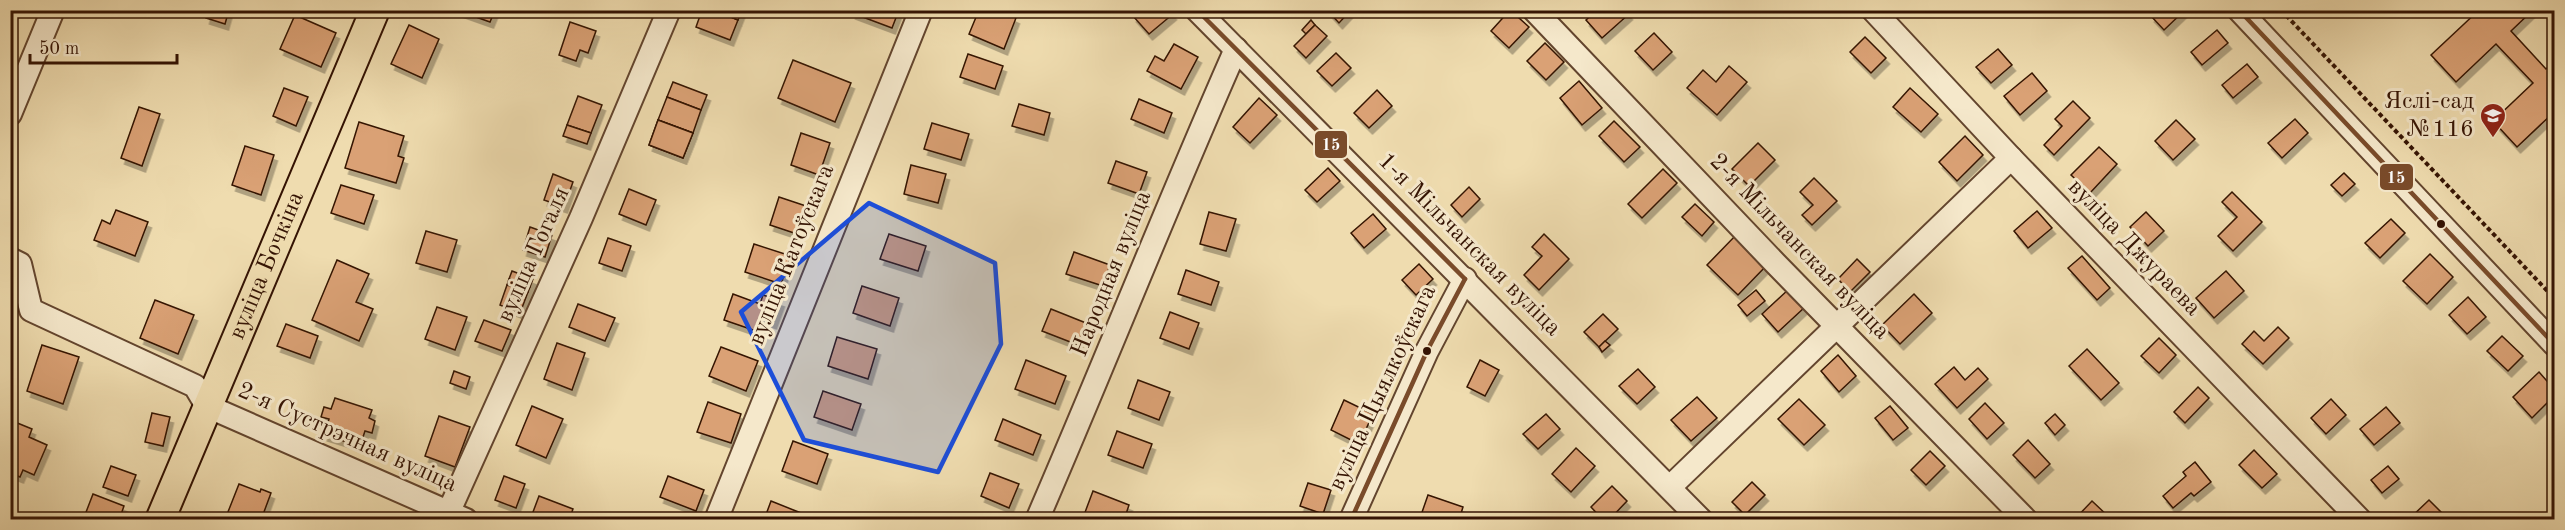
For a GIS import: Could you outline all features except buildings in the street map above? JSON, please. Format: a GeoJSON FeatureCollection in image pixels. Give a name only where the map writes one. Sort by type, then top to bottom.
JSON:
{"type":"FeatureCollection","features":[{"type":"Feature","properties":{"kind":"main road","name":"вуліца Бочкіна"},"geometry":{"type":"LineString","coordinates":[[160,519],[375,10]]}},
{"type":"Feature","properties":{"kind":"street"},"geometry":{"type":"LineString","coordinates":[[10,114],[53,10]]}},
{"type":"Feature","properties":{"kind":"street","name":"вуліца Гогаля"},"geometry":{"type":"LineString","coordinates":[[453,517],[669,10]]}},
{"type":"Feature","properties":{"kind":"street","name":"вуліца Катоўскага"},"geometry":{"type":"LineString","coordinates":[[716,519],[921,10]]}},
{"type":"Feature","properties":{"kind":"street","name":"1-я Мільчанская вуліца"},"geometry":{"type":"LineString","coordinates":[[1197,10],[1701,519]]}},
{"type":"Feature","properties":{"kind":"street","name":"2-я Мільчанская вуліца"},"geometry":{"type":"LineString","coordinates":[[1534,10],[1775,263],[2025,519]]}},
{"type":"Feature","properties":{"kind":"street","name":"вуліца Джураева"},"geometry":{"type":"LineString","coordinates":[[1873,10],[2010,158],[2360,519]]}},
{"type":"Feature","properties":{"kind":"street"},"geometry":{"type":"LineString","coordinates":[[2239,10],[2554,344]]}},
{"type":"Feature","properties":{"kind":"street","name":"Народная вуліца"},"geometry":{"type":"LineString","coordinates":[[1037,519],[1092,394],[1198,135],[1236,49]]}},
{"type":"Feature","properties":{"kind":"street"},"geometry":{"type":"LineString","coordinates":[[1670,487],[2010,158]]}},
{"type":"Feature","properties":{"kind":"street"},"geometry":{"type":"LineString","coordinates":[[10,259],[20,264],[31,310],[195,386],[207,406]]}},
{"type":"Feature","properties":{"kind":"street","name":"вуліца Цыялкоўскага"},"geometry":{"type":"LineString","coordinates":[[1351,519],[1427,351],[1465,279]]}},
{"type":"Feature","properties":{"kind":"street","name":"2-я Сустрэчная вуліца"},"geometry":{"type":"LineString","coordinates":[[207,406],[453,517]]}},
{"type":"Feature","properties":{"kind":"path"},"geometry":{"type":"LineString","coordinates":[[2281,10],[2554,298]]}},
{"type":"Feature","properties":{"kind":"highlighted area"},"geometry":{"type":"Polygon","coordinates":[[[869,203],[995,263],[1001,344],[938,472],[804,440],[741,312],[869,203]]]}},
{"type":"Feature","properties":{"kind":"transit line","name":"15"},"geometry":{"type":"LineString","coordinates":[[1197,10],[1465,279]]}},
{"type":"Feature","properties":{"kind":"transit line","name":"15"},"geometry":{"type":"LineString","coordinates":[[2239,10],[2554,344]]}},
{"type":"Feature","properties":{"kind":"transit line","name":"15"},"geometry":{"type":"LineString","coordinates":[[1351,520],[1427,351],[1465,279]]}},
{"type":"Feature","properties":{"kind":"place","name":"Яслі-сад №116"},"geometry":{"type":"Point","coordinates":[2493,139]}}]}
